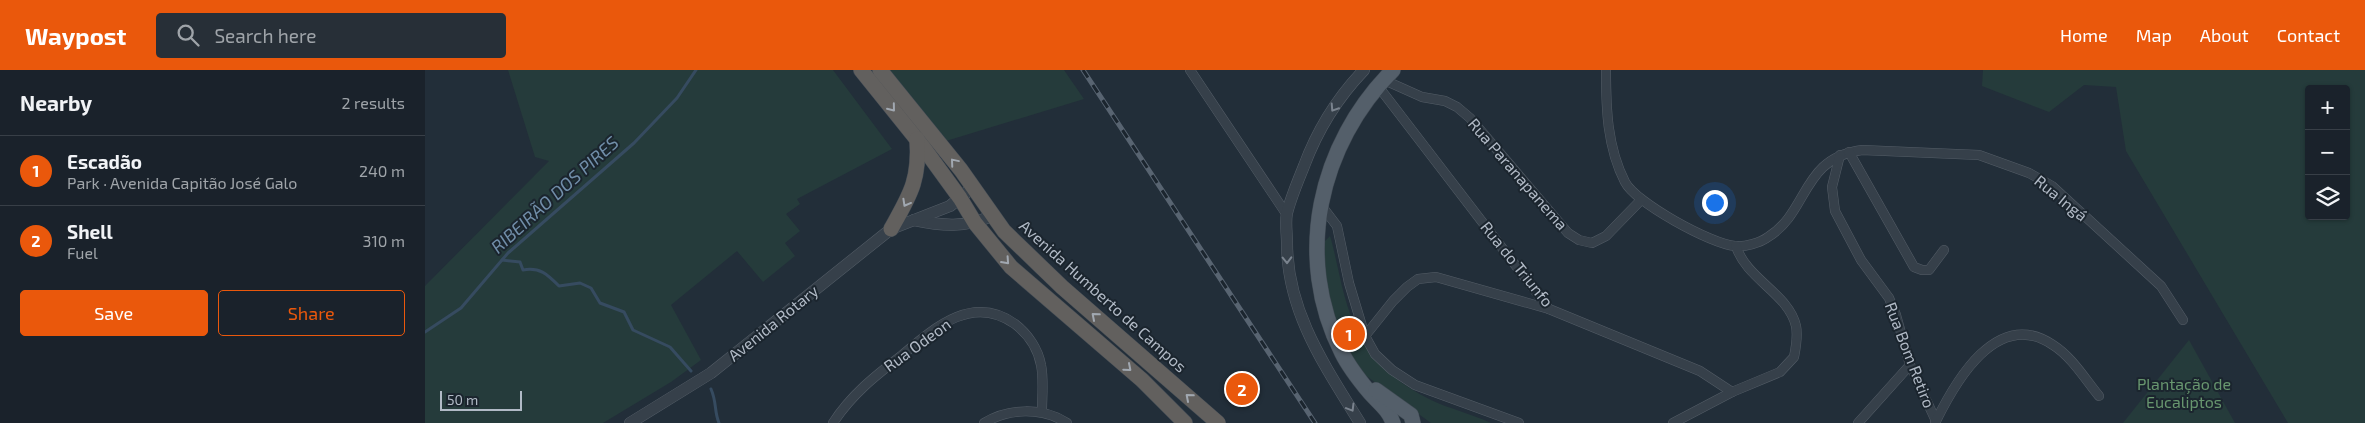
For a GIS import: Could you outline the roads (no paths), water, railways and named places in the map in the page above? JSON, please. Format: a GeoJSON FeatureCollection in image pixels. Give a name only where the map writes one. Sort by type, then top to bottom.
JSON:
{"type":"FeatureCollection","features":[{"type":"Feature","properties":{"kind":"highway"},"geometry":{"type":"LineString","coordinates":[[861,70],[917,139],[960,198],[975,223],[1011,267],[1142,380],[1185,423]]}},
{"type":"Feature","properties":{"kind":"highway","name":"Avenida Humberto de Campos"},"geometry":{"type":"LineString","coordinates":[[880,70],[973,187],[992,216],[1040,267],[1218,423]]}},
{"type":"Feature","properties":{"kind":"highway"},"geometry":{"type":"LineString","coordinates":[[891,229],[911,194],[919,164],[917,139]]}},
{"type":"Feature","properties":{"kind":"main road"},"geometry":{"type":"LineString","coordinates":[[1385,78],[1357,112],[1339,144],[1330,169],[1321,205],[1317,263],[1320,287],[1332,333],[1343,356],[1388,412],[1393,423]]}},
{"type":"Feature","properties":{"kind":"main road"},"geometry":{"type":"LineString","coordinates":[[1356,374],[1412,419]]}},
{"type":"Feature","properties":{"kind":"street"},"geometry":{"type":"LineString","coordinates":[[1190,70],[1287,215]]}},
{"type":"Feature","properties":{"kind":"street"},"geometry":{"type":"LineString","coordinates":[[1360,423],[1323,365],[1309,338],[1293,297],[1287,267],[1287,215],[1309,152],[1333,109],[1364,70]]}},
{"type":"Feature","properties":{"kind":"street"},"geometry":{"type":"LineString","coordinates":[[1606,70],[1606,112],[1616,160],[1626,183],[1641,200],[1709,238],[1736,246],[1766,238],[1781,228],[1817,172],[1845,153],[1914,267],[1929,270],[1944,250]]}},
{"type":"Feature","properties":{"kind":"street","name":"Rua Paranapanema"},"geometry":{"type":"LineString","coordinates":[[1385,78],[1422,97],[1445,101],[1470,118],[1533,194],[1568,233],[1579,240],[1592,243],[1606,236],[1641,200]]}},
{"type":"Feature","properties":{"kind":"street","name":"Rua do Triunfo"},"geometry":{"type":"LineString","coordinates":[[1385,78],[1549,309],[1701,371],[1732,392]]}},
{"type":"Feature","properties":{"kind":"street","name":"Rua Ingá"},"geometry":{"type":"LineString","coordinates":[[1845,153],[1862,150],[1979,155],[2029,173],[2052,186],[2161,286],[2183,320]]}},
{"type":"Feature","properties":{"kind":"street","name":"Rua Bom Retiro"},"geometry":{"type":"LineString","coordinates":[[1845,153],[1831,187],[1835,211],[1861,260],[1889,298],[1896,315],[1910,365],[1935,422]]}},
{"type":"Feature","properties":{"kind":"street","name":"Avenida Rotary"},"geometry":{"type":"LineString","coordinates":[[630,423],[711,373],[891,229],[950,206],[973,187]]}},
{"type":"Feature","properties":{"kind":"street"},"geometry":{"type":"LineString","coordinates":[[1321,205],[1337,226],[1349,283],[1365,336],[1375,354],[1386,365],[1415,385],[1519,423]]}},
{"type":"Feature","properties":{"kind":"street"},"geometry":{"type":"LineString","coordinates":[[914,220],[933,224],[962,226],[992,216]]}},
{"type":"Feature","properties":{"kind":"street"},"geometry":{"type":"LineString","coordinates":[[1673,423],[1732,392],[1780,372],[1795,357],[1796,325],[1790,312],[1748,269],[1739,256],[1736,246]]}},
{"type":"Feature","properties":{"kind":"street"},"geometry":{"type":"LineString","coordinates":[[1365,336],[1393,301],[1418,279],[1437,278],[1549,309]]}},
{"type":"Feature","properties":{"kind":"street","name":"Rua Odeon"},"geometry":{"type":"LineString","coordinates":[[833,423],[853,397],[934,329],[949,320],[972,313],[986,312],[1007,318],[1023,330],[1033,343],[1041,366],[1042,411]]}},
{"type":"Feature","properties":{"kind":"street"},"geometry":{"type":"LineString","coordinates":[[1935,422],[1959,380],[1979,354],[1999,340],[2019,335],[2036,337],[2052,344],[2069,358],[2099,396]]}},
{"type":"Feature","properties":{"kind":"street"},"geometry":{"type":"LineString","coordinates":[[1857,423],[1910,365]]}},
{"type":"Feature","properties":{"kind":"street"},"geometry":{"type":"LineString","coordinates":[[984,423],[1007,414],[1042,411],[1067,423]]}},
{"type":"Feature","properties":{"kind":"waterway","name":"RIBEIRÃO DOS PIRES"},"geometry":{"type":"LineString","coordinates":[[425,332],[461,308],[508,253],[634,143],[677,98],[696,70]]}},
{"type":"Feature","properties":{"kind":"waterway"},"geometry":{"type":"LineString","coordinates":[[502,260],[520,262],[523,270],[529,269],[543,272],[559,286],[580,283],[591,288],[600,303],[624,312],[633,330],[670,347],[691,371]]}},
{"type":"Feature","properties":{"kind":"waterway"},"geometry":{"type":"LineString","coordinates":[[711,389],[719,423]]}},
{"type":"Feature","properties":{"kind":"railway"},"geometry":{"type":"LineString","coordinates":[[1083,70],[1315,423]]}},
{"type":"Feature","properties":{"kind":"place","name":"Escadão"},"geometry":{"type":"Point","coordinates":[1349,334]}},
{"type":"Feature","properties":{"kind":"place","name":"Shell"},"geometry":{"type":"Point","coordinates":[1242,389]}},
{"type":"Feature","properties":{"kind":"park label","name":"Plantação de Eucaliptos"},"geometry":{"type":"Point","coordinates":[2184,393]}}]}
